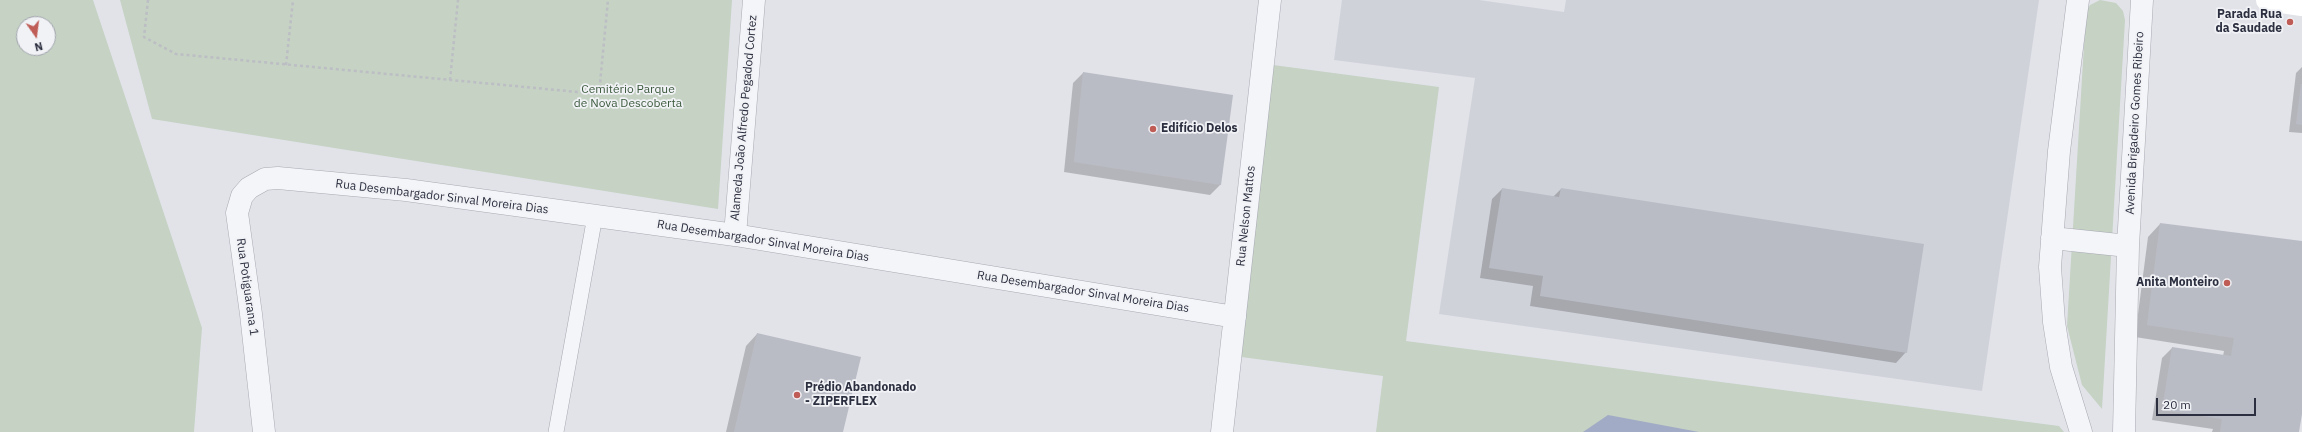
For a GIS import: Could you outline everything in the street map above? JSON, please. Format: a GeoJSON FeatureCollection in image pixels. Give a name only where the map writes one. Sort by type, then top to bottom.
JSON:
{"type":"FeatureCollection","features":[{"type":"Feature","properties":{"kind":"main road"},"geometry":{"type":"LineString","coordinates":[[2267,0],[2302,5]]}},
{"type":"Feature","properties":{"kind":"street","name":"Alameda João Alfredo Pegadod Cortez"},"geometry":{"type":"LineString","coordinates":[[735,235],[754,0]]}},
{"type":"Feature","properties":{"kind":"street","name":"Rua Nelson Mattos"},"geometry":{"type":"LineString","coordinates":[[1222,432],[1270,0]]}},
{"type":"Feature","properties":{"kind":"street"},"geometry":{"type":"LineString","coordinates":[[2078,0],[2059,151],[2050,266],[2054,322],[2061,367],[2081,432]]}},
{"type":"Feature","properties":{"kind":"street","name":"Avenida Brigadeiro Gomes Ribeiro"},"geometry":{"type":"LineString","coordinates":[[2124,432],[2128,246],[2142,0]]}},
{"type":"Feature","properties":{"kind":"street","name":"Rua Potiguarana 1"},"geometry":{"type":"LineString","coordinates":[[264,432],[251,314],[237,213],[242,196],[249,188],[265,179],[290,179]]}},
{"type":"Feature","properties":{"kind":"street","name":"Rua Desembargador Sinval Moreira Dias"},"geometry":{"type":"LineString","coordinates":[[290,179],[406,190],[735,235],[1235,317]]}},
{"type":"Feature","properties":{"kind":"street"},"geometry":{"type":"LineString","coordinates":[[2052,238],[2128,246]]}},
{"type":"Feature","properties":{"kind":"lane"},"geometry":{"type":"LineString","coordinates":[[556,432],[595,216]]}},
{"type":"Feature","properties":{"kind":"path"},"geometry":{"type":"LineString","coordinates":[[148,0],[144,37],[176,54],[599,94],[608,0]]}},
{"type":"Feature","properties":{"kind":"path"},"geometry":{"type":"LineString","coordinates":[[286,65],[293,0]]}},
{"type":"Feature","properties":{"kind":"path"},"geometry":{"type":"LineString","coordinates":[[450,80],[458,0]]}},
{"type":"Feature","properties":{"kind":"shaded area"},"geometry":{"type":"Polygon","coordinates":[[[1342,0],[1479,0],[1564,12],[1566,0],[2039,0],[1982,391],[1439,314],[1475,78],[1334,60],[1342,0]]]}},
{"type":"Feature","properties":{"kind":"green space"},"geometry":{"type":"Polygon","coordinates":[[[0,0],[93,0],[202,328],[194,432],[0,432],[0,0]]]}},
{"type":"Feature","properties":{"kind":"green space","name":"Cemitério Parque de Nova Descoberta"},"geometry":{"type":"Polygon","coordinates":[[[120,0],[732,0],[718,209],[152,119],[120,0]]]}},
{"type":"Feature","properties":{"kind":"green space"},"geometry":{"type":"Polygon","coordinates":[[[2100,0],[2116,3],[2123,11],[2125,20],[2102,409],[2082,385],[2067,326],[2086,12],[2090,5],[2100,0]]]}},
{"type":"Feature","properties":{"kind":"green space"},"geometry":{"type":"Polygon","coordinates":[[[1273,65],[1439,87],[1406,341],[2059,426],[2064,432],[1376,432],[1383,376],[1234,356],[1273,65]]]}},
{"type":"Feature","properties":{"kind":"water"},"geometry":{"type":"Polygon","coordinates":[[[1608,415],[1699,432],[1583,432],[1608,415]]]}},
{"type":"Feature","properties":{"kind":"building","name":"Edifício Delos"},"geometry":{"type":"Polygon","coordinates":[[[1083,72],[1233,95],[1221,185],[1074,162],[1083,72]]]}},
{"type":"Feature","properties":{"kind":"building"},"geometry":{"type":"Polygon","coordinates":[[[2302,84],[2302,125],[2296,124],[2302,84]]]}},
{"type":"Feature","properties":{"kind":"building"},"geometry":{"type":"Polygon","coordinates":[[[1502,188],[1559,197],[1561,188],[1924,244],[1907,353],[1540,296],[1543,276],[1489,268],[1502,188]]]}},
{"type":"Feature","properties":{"kind":"building"},"geometry":{"type":"Polygon","coordinates":[[[2160,223],[2302,241],[2302,414],[2299,432],[2220,432],[2222,419],[2162,410],[2172,347],[2231,356],[2234,338],[2147,325],[2160,223]]]}},
{"type":"Feature","properties":{"kind":"building","name":"Prédio Abandonado - ZIPERFLEX"},"geometry":{"type":"Polygon","coordinates":[[[757,333],[861,357],[843,432],[734,432],[757,333]]]}},
{"type":"Feature","properties":{"kind":"place","name":"Parada Rua da Saudade"},"geometry":{"type":"Point","coordinates":[2290,22]}},
{"type":"Feature","properties":{"kind":"place","name":"Edifício Delos"},"geometry":{"type":"Point","coordinates":[1153,129]}},
{"type":"Feature","properties":{"kind":"place","name":"Anita Monteiro"},"geometry":{"type":"Point","coordinates":[2227,283]}},
{"type":"Feature","properties":{"kind":"place","name":"Prédio Abandonado - ZIPERFLEX"},"geometry":{"type":"Point","coordinates":[797,395]}}]}
